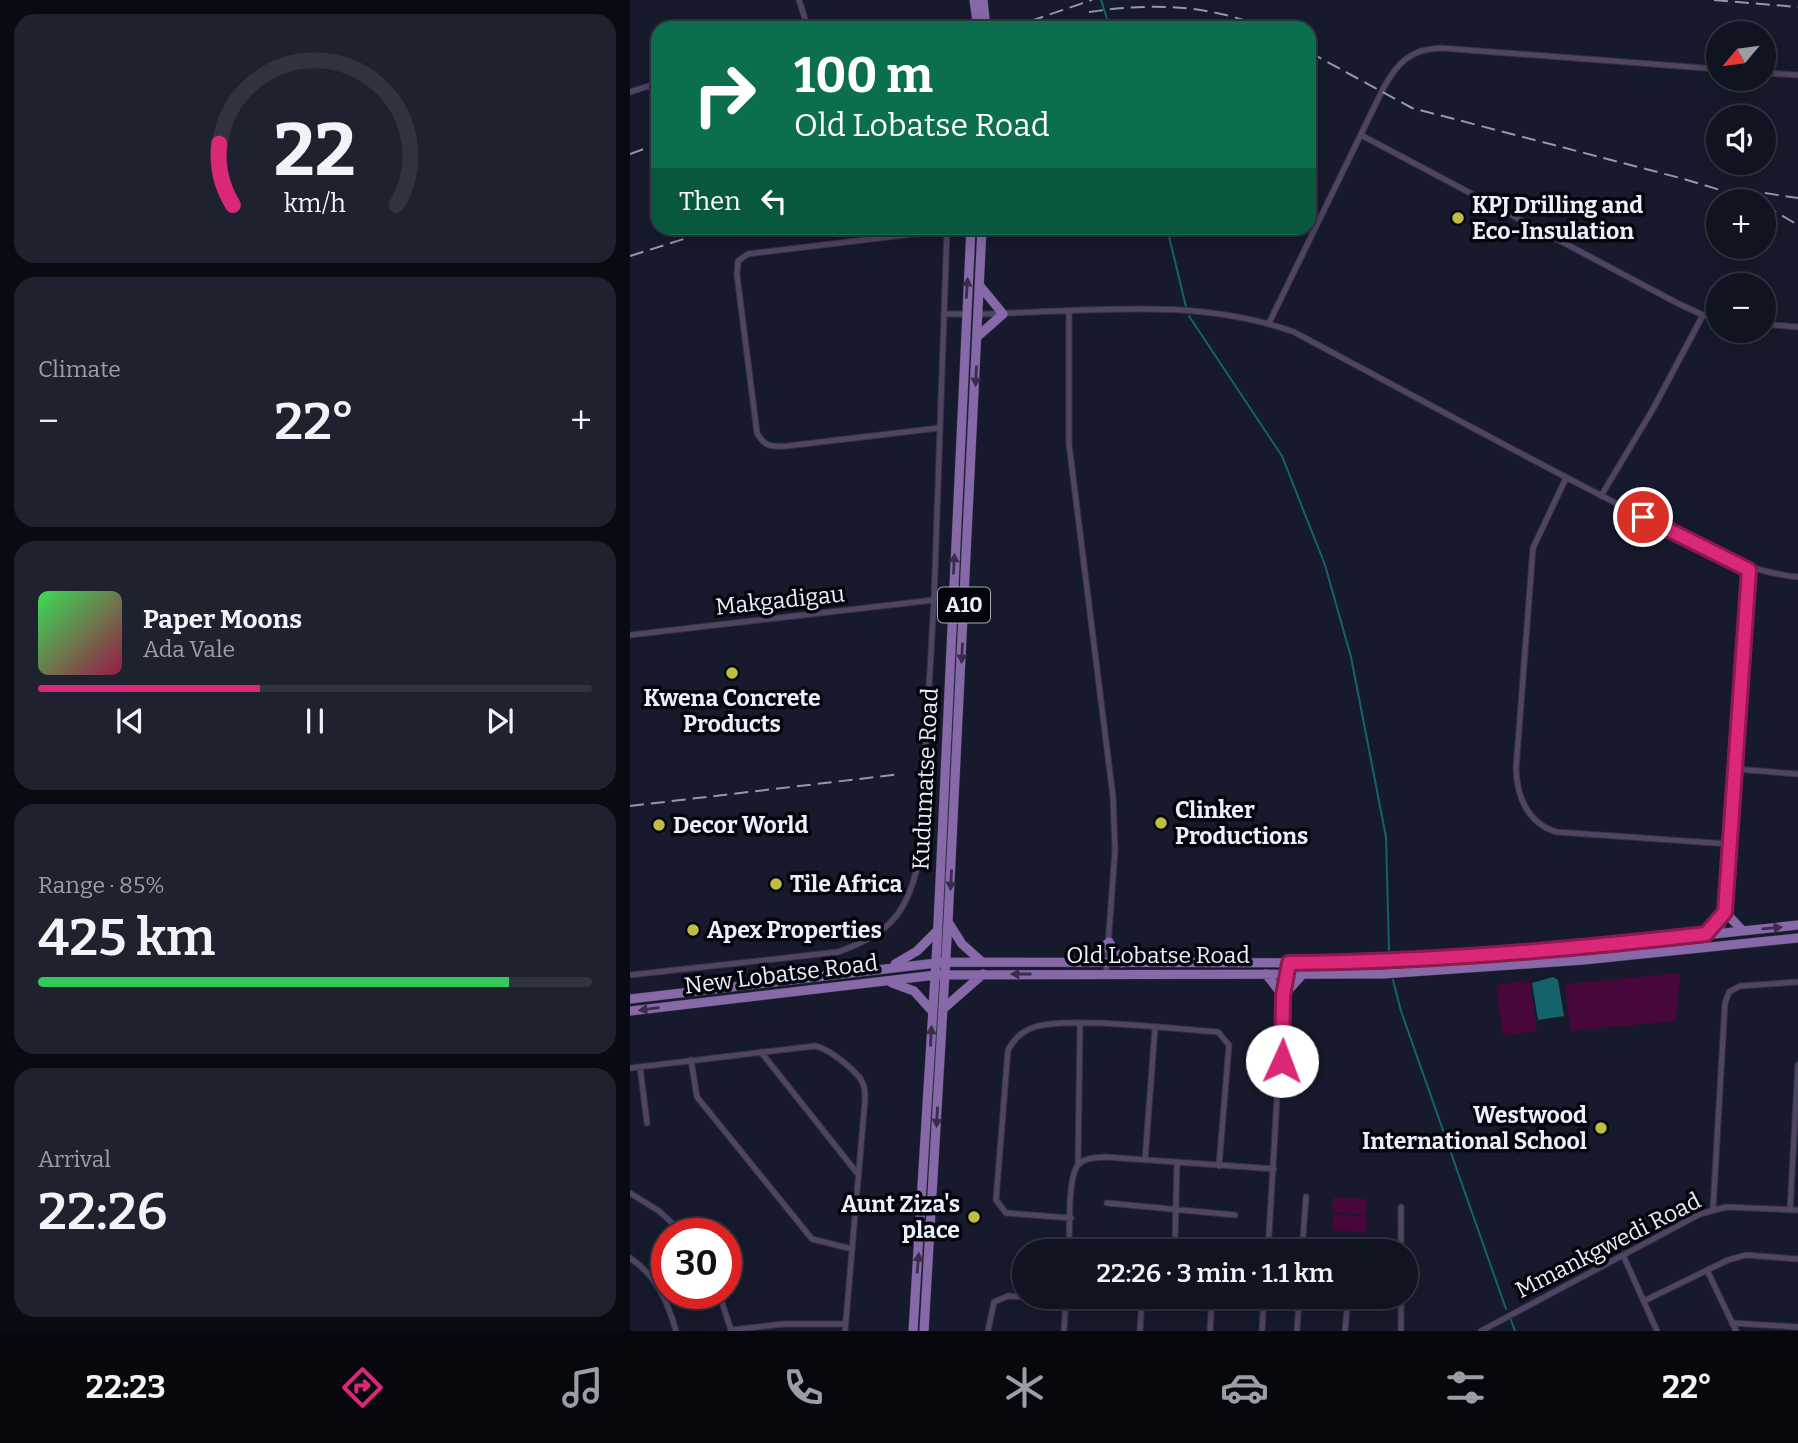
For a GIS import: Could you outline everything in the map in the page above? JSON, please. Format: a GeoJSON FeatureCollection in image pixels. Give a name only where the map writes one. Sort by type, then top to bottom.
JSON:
{"type":"FeatureCollection","features":[{"type":"Feature","properties":{"kind":"main road"},"geometry":{"type":"LineString","coordinates":[[974,0],[977,21]]}},
{"type":"Feature","properties":{"kind":"main road"},"geometry":{"type":"LineString","coordinates":[[983,0],[985,21]]}},
{"type":"Feature","properties":{"kind":"main road","name":"Kudumatse Road"},"geometry":{"type":"LineString","coordinates":[[924,1331],[943,1009],[938,930],[971,235]]}},
{"type":"Feature","properties":{"kind":"main road","name":"Kudumatse Road"},"geometry":{"type":"LineString","coordinates":[[940,962],[948,922],[982,235]]}},
{"type":"Feature","properties":{"kind":"main road"},"geometry":{"type":"LineString","coordinates":[[978,336],[1003,314],[980,286]]}},
{"type":"Feature","properties":{"kind":"main road"},"geometry":{"type":"LineString","coordinates":[[1706,934],[1725,912],[1742,930]]}},
{"type":"Feature","properties":{"kind":"main road"},"geometry":{"type":"LineString","coordinates":[[948,922],[962,944],[981,961]]}},
{"type":"Feature","properties":{"kind":"main road"},"geometry":{"type":"LineString","coordinates":[[630,999],[940,962],[1289,963],[1455,958],[1798,925]]}},
{"type":"Feature","properties":{"kind":"main road"},"geometry":{"type":"LineString","coordinates":[[890,967],[917,951],[938,930]]}},
{"type":"Feature","properties":{"kind":"main road"},"geometry":{"type":"LineString","coordinates":[[1723,932],[1732,944]]}},
{"type":"Feature","properties":{"kind":"main road"},"geometry":{"type":"LineString","coordinates":[[1706,946],[1723,932]]}},
{"type":"Feature","properties":{"kind":"main road","name":"Old Lobatse Road"},"geometry":{"type":"LineString","coordinates":[[940,975],[1303,974],[1455,970],[1798,938]]}},
{"type":"Feature","properties":{"kind":"main road"},"geometry":{"type":"LineString","coordinates":[[1088,962],[1109,942],[1122,963]]}},
{"type":"Feature","properties":{"kind":"main road"},"geometry":{"type":"LineString","coordinates":[[943,1009],[983,974]]}},
{"type":"Feature","properties":{"kind":"main road"},"geometry":{"type":"LineString","coordinates":[[1266,974],[1283,996],[1303,974]]}},
{"type":"Feature","properties":{"kind":"main road","name":"Kudumatse Road"},"geometry":{"type":"LineString","coordinates":[[913,1331],[932,1011],[940,975]]}},
{"type":"Feature","properties":{"kind":"main road","name":"New Lobatse Road"},"geometry":{"type":"LineString","coordinates":[[630,1011],[940,975]]}},
{"type":"Feature","properties":{"kind":"main road"},"geometry":{"type":"LineString","coordinates":[[884,981],[914,991],[932,1011]]}},
{"type":"Feature","properties":{"kind":"street"},"geometry":{"type":"LineString","coordinates":[[799,0],[806,21]]}},
{"type":"Feature","properties":{"kind":"street"},"geometry":{"type":"LineString","coordinates":[[1316,227],[1395,67],[1414,52],[1427,48],[1706,68]]}},
{"type":"Feature","properties":{"kind":"street"},"geometry":{"type":"LineString","coordinates":[[1776,74],[1798,75]]}},
{"type":"Feature","properties":{"kind":"street"},"geometry":{"type":"LineString","coordinates":[[630,92],[651,85]]}},
{"type":"Feature","properties":{"kind":"street"},"geometry":{"type":"LineString","coordinates":[[1361,135],[1706,315]]}},
{"type":"Feature","properties":{"kind":"street"},"geometry":{"type":"LineString","coordinates":[[906,235],[748,254],[738,261],[737,275],[757,433],[763,443],[771,447],[939,428]]}},
{"type":"Feature","properties":{"kind":"street"},"geometry":{"type":"LineString","coordinates":[[630,975],[838,951],[882,933],[899,914],[911,894],[919,861],[934,600],[947,235]]}},
{"type":"Feature","properties":{"kind":"street"},"geometry":{"type":"LineString","coordinates":[[1269,323],[1312,235]]}},
{"type":"Feature","properties":{"kind":"street"},"geometry":{"type":"LineString","coordinates":[[945,314],[1191,311],[1241,315],[1269,323],[1294,332],[1566,478],[1749,570],[1798,577]]}},
{"type":"Feature","properties":{"kind":"street"},"geometry":{"type":"LineString","coordinates":[[1069,312],[1069,444],[1113,797],[1115,850],[1107,974]]}},
{"type":"Feature","properties":{"kind":"street"},"geometry":{"type":"LineString","coordinates":[[1601,496],[1653,410],[1703,315]]}},
{"type":"Feature","properties":{"kind":"street"},"geometry":{"type":"LineString","coordinates":[[1776,325],[1798,327]]}},
{"type":"Feature","properties":{"kind":"street"},"geometry":{"type":"LineString","coordinates":[[1566,478],[1533,548],[1516,769],[1517,787],[1522,803],[1542,824],[1558,832],[1729,844]]}},
{"type":"Feature","properties":{"kind":"street"},"geometry":{"type":"LineString","coordinates":[[1723,932],[1749,570]]}},
{"type":"Feature","properties":{"kind":"street","name":"Makgadigau"},"geometry":{"type":"LineString","coordinates":[[630,635],[934,600]]}},
{"type":"Feature","properties":{"kind":"street"},"geometry":{"type":"LineString","coordinates":[[1735,769],[1798,774]]}},
{"type":"Feature","properties":{"kind":"street"},"geometry":{"type":"LineString","coordinates":[[1269,1239],[1283,996],[1289,963]]}},
{"type":"Feature","properties":{"kind":"street"},"geometry":{"type":"LineString","coordinates":[[1713,1209],[1725,1003],[1729,992],[1740,986],[1798,982]]}},
{"type":"Feature","properties":{"kind":"street"},"geometry":{"type":"LineString","coordinates":[[1071,1218],[1006,1213],[996,1200],[1008,1050],[1013,1042],[1031,1028],[1080,1024],[1218,1032],[1230,1045],[1219,1166]]}},
{"type":"Feature","properties":{"kind":"street"},"geometry":{"type":"LineString","coordinates":[[1070,1239],[1072,1178],[1078,1164],[1080,1024]]}},
{"type":"Feature","properties":{"kind":"street"},"geometry":{"type":"LineString","coordinates":[[1145,1160],[1155,1028]]}},
{"type":"Feature","properties":{"kind":"street"},"geometry":{"type":"LineString","coordinates":[[630,1069],[821,1047],[860,1078],[865,1100],[845,1331]]}},
{"type":"Feature","properties":{"kind":"street"},"geometry":{"type":"LineString","coordinates":[[761,1052],[858,1174]]}},
{"type":"Feature","properties":{"kind":"street"},"geometry":{"type":"LineString","coordinates":[[691,1060],[697,1097],[811,1239],[852,1249]]}},
{"type":"Feature","properties":{"kind":"street"},"geometry":{"type":"LineString","coordinates":[[1790,1210],[1798,1065]]}},
{"type":"Feature","properties":{"kind":"street"},"geometry":{"type":"LineString","coordinates":[[640,1067],[648,1123]]}},
{"type":"Feature","properties":{"kind":"street"},"geometry":{"type":"LineString","coordinates":[[1078,1164],[1093,1158],[1274,1170]]}},
{"type":"Feature","properties":{"kind":"street"},"geometry":{"type":"LineString","coordinates":[[1175,1239],[1177,1163]]}},
{"type":"Feature","properties":{"kind":"street"},"geometry":{"type":"LineString","coordinates":[[630,1201],[632,1194],[667,1218]]}},
{"type":"Feature","properties":{"kind":"street"},"geometry":{"type":"LineString","coordinates":[[1303,1239],[1306,1197]]}},
{"type":"Feature","properties":{"kind":"street"},"geometry":{"type":"LineString","coordinates":[[1107,1203],[1235,1215]]}},
{"type":"Feature","properties":{"kind":"street"},"geometry":{"type":"LineString","coordinates":[[1401,1207],[1401,1239]]}},
{"type":"Feature","properties":{"kind":"street","name":"Mmankgwedi Road"},"geometry":{"type":"LineString","coordinates":[[1481,1331],[1713,1209],[1798,1210]]}},
{"type":"Feature","properties":{"kind":"street"},"geometry":{"type":"LineString","coordinates":[[1623,1255],[1657,1331]]}},
{"type":"Feature","properties":{"kind":"street"},"geometry":{"type":"LineString","coordinates":[[1644,1301],[1745,1255],[1798,1259]]}},
{"type":"Feature","properties":{"kind":"street"},"geometry":{"type":"LineString","coordinates":[[630,1258],[651,1276],[660,1289],[676,1331]]}},
{"type":"Feature","properties":{"kind":"street"},"geometry":{"type":"LineString","coordinates":[[1707,1270],[1736,1331]]}},
{"type":"Feature","properties":{"kind":"street"},"geometry":{"type":"LineString","coordinates":[[988,1331],[994,1302],[1012,1296]]}},
{"type":"Feature","properties":{"kind":"street"},"geometry":{"type":"LineString","coordinates":[[724,1309],[731,1330],[783,1324],[845,1324]]}},
{"type":"Feature","properties":{"kind":"street"},"geometry":{"type":"LineString","coordinates":[[1064,1331],[1065,1309]]}},
{"type":"Feature","properties":{"kind":"street"},"geometry":{"type":"LineString","coordinates":[[1140,1331],[1141,1309]]}},
{"type":"Feature","properties":{"kind":"street"},"geometry":{"type":"LineString","coordinates":[[1210,1331],[1211,1309]]}},
{"type":"Feature","properties":{"kind":"street"},"geometry":{"type":"LineString","coordinates":[[1262,1331],[1263,1309]]}},
{"type":"Feature","properties":{"kind":"street"},"geometry":{"type":"LineString","coordinates":[[1297,1331],[1299,1309]]}},
{"type":"Feature","properties":{"kind":"street"},"geometry":{"type":"LineString","coordinates":[[1345,1331],[1347,1309]]}},
{"type":"Feature","properties":{"kind":"street"},"geometry":{"type":"LineString","coordinates":[[1401,1309],[1401,1331]]}},
{"type":"Feature","properties":{"kind":"street"},"geometry":{"type":"LineString","coordinates":[[1732,1323],[1798,1327]]}},
{"type":"Feature","properties":{"kind":"shaded area"},"geometry":{"type":"Polygon","coordinates":[[[1680,973],[1676,1021],[1570,1031],[1565,984],[1680,973]]]}},
{"type":"Feature","properties":{"kind":"shaded area"},"geometry":{"type":"Polygon","coordinates":[[[1553,977],[1558,980],[1564,1016],[1538,1020],[1532,983],[1553,977]]]}},
{"type":"Feature","properties":{"kind":"shaded area"},"geometry":{"type":"Polygon","coordinates":[[[1530,980],[1537,1031],[1503,1036],[1496,985],[1530,980]]]}},
{"type":"Feature","properties":{"kind":"shaded area"},"geometry":{"type":"Polygon","coordinates":[[[1333,1197],[1367,1199],[1366,1215],[1332,1212],[1333,1197]]]}},
{"type":"Feature","properties":{"kind":"shaded area"},"geometry":{"type":"Polygon","coordinates":[[[1333,1214],[1367,1217],[1366,1233],[1332,1230],[1333,1214]]]}},
{"type":"Feature","properties":{"kind":"waterway"},"geometry":{"type":"LineString","coordinates":[[1101,0],[1108,21]]}},
{"type":"Feature","properties":{"kind":"waterway"},"geometry":{"type":"LineString","coordinates":[[1169,235],[1186,307]]}},
{"type":"Feature","properties":{"kind":"waterway"},"geometry":{"type":"LineString","coordinates":[[1189,316],[1282,456],[1325,565],[1351,657],[1386,837],[1389,950]]}},
{"type":"Feature","properties":{"kind":"waterway"},"geometry":{"type":"LineString","coordinates":[[1393,980],[1401,1011],[1506,1309]]}},
{"type":"Feature","properties":{"kind":"waterway"},"geometry":{"type":"LineString","coordinates":[[1511,1320],[1515,1331]]}},
{"type":"Feature","properties":{"kind":"railway"},"geometry":{"type":"LineString","coordinates":[[1030,21],[1092,0]]}},
{"type":"Feature","properties":{"kind":"railway"},"geometry":{"type":"LineString","coordinates":[[1714,0],[1798,7]]}},
{"type":"Feature","properties":{"kind":"railway"},"geometry":{"type":"LineString","coordinates":[[1089,12],[1134,7],[1178,8],[1222,14],[1247,21]]}},
{"type":"Feature","properties":{"kind":"railway"},"geometry":{"type":"LineString","coordinates":[[1316,56],[1412,108],[1717,189]]}},
{"type":"Feature","properties":{"kind":"railway"},"geometry":{"type":"LineString","coordinates":[[630,154],[651,146]]}},
{"type":"Feature","properties":{"kind":"railway"},"geometry":{"type":"LineString","coordinates":[[1776,195],[1798,198]]}},
{"type":"Feature","properties":{"kind":"railway"},"geometry":{"type":"LineString","coordinates":[[1776,212],[1798,225]]}},
{"type":"Feature","properties":{"kind":"railway"},"geometry":{"type":"LineString","coordinates":[[630,256],[690,237]]}},
{"type":"Feature","properties":{"kind":"railway"},"geometry":{"type":"LineString","coordinates":[[630,806],[901,774]]}},
{"type":"Feature","properties":{"kind":"place","name":"KPJ Drilling and Eco-Insulation"},"geometry":{"type":"Point","coordinates":[1458,218]}},
{"type":"Feature","properties":{"kind":"place","name":"Kwena Concrete Products"},"geometry":{"type":"Point","coordinates":[732,673]}},
{"type":"Feature","properties":{"kind":"place","name":"Clinker Productions"},"geometry":{"type":"Point","coordinates":[1161,823]}},
{"type":"Feature","properties":{"kind":"place","name":"Decor World"},"geometry":{"type":"Point","coordinates":[659,825]}},
{"type":"Feature","properties":{"kind":"place","name":"Tile Africa"},"geometry":{"type":"Point","coordinates":[776,884]}},
{"type":"Feature","properties":{"kind":"place","name":"Apex Properties"},"geometry":{"type":"Point","coordinates":[693,930]}},
{"type":"Feature","properties":{"kind":"place","name":"Westwood International School"},"geometry":{"type":"Point","coordinates":[1601,1128]}},
{"type":"Feature","properties":{"kind":"place","name":"Aunt Ziza's place"},"geometry":{"type":"Point","coordinates":[974,1217]}},
{"type":"Feature","properties":{"kind":"route"},"geometry":{"type":"LineString","coordinates":[[1282,1061],[1283,996],[1289,963],[1382,963],[1583,948],[1706,934],[1720,922],[1725,912],[1749,570],[1643,517]]}}]}
